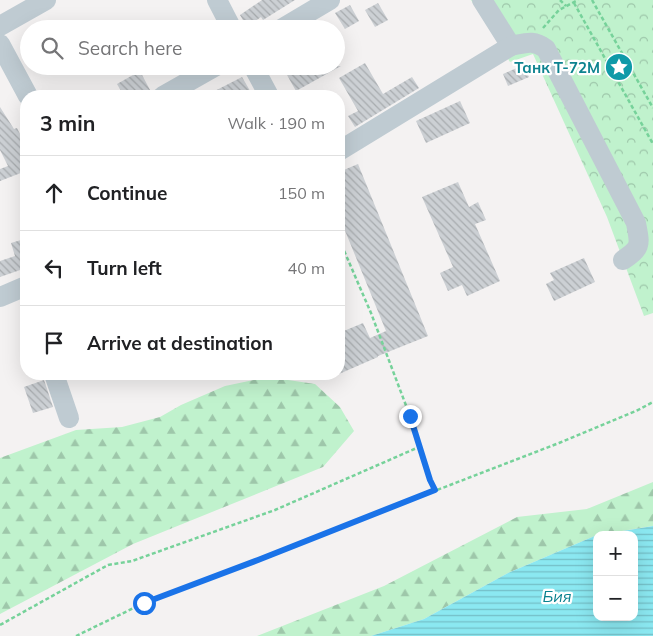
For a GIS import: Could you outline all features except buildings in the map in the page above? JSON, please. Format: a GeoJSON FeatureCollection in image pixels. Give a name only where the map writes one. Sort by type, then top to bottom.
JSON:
{"type":"FeatureCollection","features":[{"type":"Feature","properties":{"kind":"street"},"geometry":{"type":"LineString","coordinates":[[0,26],[46,0]]}},
{"type":"Feature","properties":{"kind":"street"},"geometry":{"type":"LineString","coordinates":[[217,0],[227,20]]}},
{"type":"Feature","properties":{"kind":"street"},"geometry":{"type":"LineString","coordinates":[[296,20],[330,0]]}},
{"type":"Feature","properties":{"kind":"street"},"geometry":{"type":"LineString","coordinates":[[482,0],[512,46]]}},
{"type":"Feature","properties":{"kind":"street"},"geometry":{"type":"LineString","coordinates":[[345,147],[512,46],[533,42],[540,44],[546,49],[636,223],[640,241],[636,251],[623,260]]}},
{"type":"Feature","properties":{"kind":"street"},"geometry":{"type":"LineString","coordinates":[[0,44],[25,90]]}},
{"type":"Feature","properties":{"kind":"street"},"geometry":{"type":"LineString","coordinates":[[174,90],[200,75]]}},
{"type":"Feature","properties":{"kind":"street"},"geometry":{"type":"LineString","coordinates":[[258,75],[266,90]]}},
{"type":"Feature","properties":{"kind":"street"},"geometry":{"type":"LineString","coordinates":[[0,296],[20,289]]}},
{"type":"Feature","properties":{"kind":"street"},"geometry":{"type":"LineString","coordinates":[[56,380],[69,418]]}},
{"type":"Feature","properties":{"kind":"path"},"geometry":{"type":"LineString","coordinates":[[560,0],[566,6]]}},
{"type":"Feature","properties":{"kind":"path"},"geometry":{"type":"LineString","coordinates":[[559,10],[578,0]]}},
{"type":"Feature","properties":{"kind":"path"},"geometry":{"type":"LineString","coordinates":[[592,0],[653,108]]}},
{"type":"Feature","properties":{"kind":"path"},"geometry":{"type":"LineString","coordinates":[[574,2],[653,144]]}},
{"type":"Feature","properties":{"kind":"path"},"geometry":{"type":"LineString","coordinates":[[345,252],[371,313],[410,416],[430,480],[435,490]]}},
{"type":"Feature","properties":{"kind":"path"},"geometry":{"type":"LineString","coordinates":[[76,636],[144,603],[559,443],[653,402]]}},
{"type":"Feature","properties":{"kind":"path"},"geometry":{"type":"LineString","coordinates":[[0,625],[108,565],[132,561],[275,510],[419,447]]}},
{"type":"Feature","properties":{"kind":"green space"},"geometry":{"type":"Polygon","coordinates":[[[471,0],[653,0],[653,313],[644,316],[607,217],[533,54],[510,62],[471,0]]]}},
{"type":"Feature","properties":{"kind":"green space"},"geometry":{"type":"Polygon","coordinates":[[[254,380],[288,380],[315,384],[340,407],[354,431],[323,467],[133,544],[0,614],[0,458],[76,430],[122,427],[160,417],[181,405],[225,386],[254,380]]]}},
{"type":"Feature","properties":{"kind":"green space"},"geometry":{"type":"Polygon","coordinates":[[[653,482],[653,526],[622,531],[593,531],[593,537],[508,573],[424,619],[371,636],[257,636],[384,586],[517,517],[587,509],[653,482]]]}},
{"type":"Feature","properties":{"kind":"water","name":"Бия"},"geometry":{"type":"Polygon","coordinates":[[[653,526],[653,636],[371,636],[424,619],[508,573],[593,537],[593,621],[638,621],[638,531],[623,531],[653,526]]]}},
{"type":"Feature","properties":{"kind":"place","name":"Танк Т-72М"},"geometry":{"type":"Point","coordinates":[619,67]}},
{"type":"Feature","properties":{"kind":"route"},"geometry":{"type":"LineString","coordinates":[[144,603],[435,490],[430,480],[410,416]]}}]}
